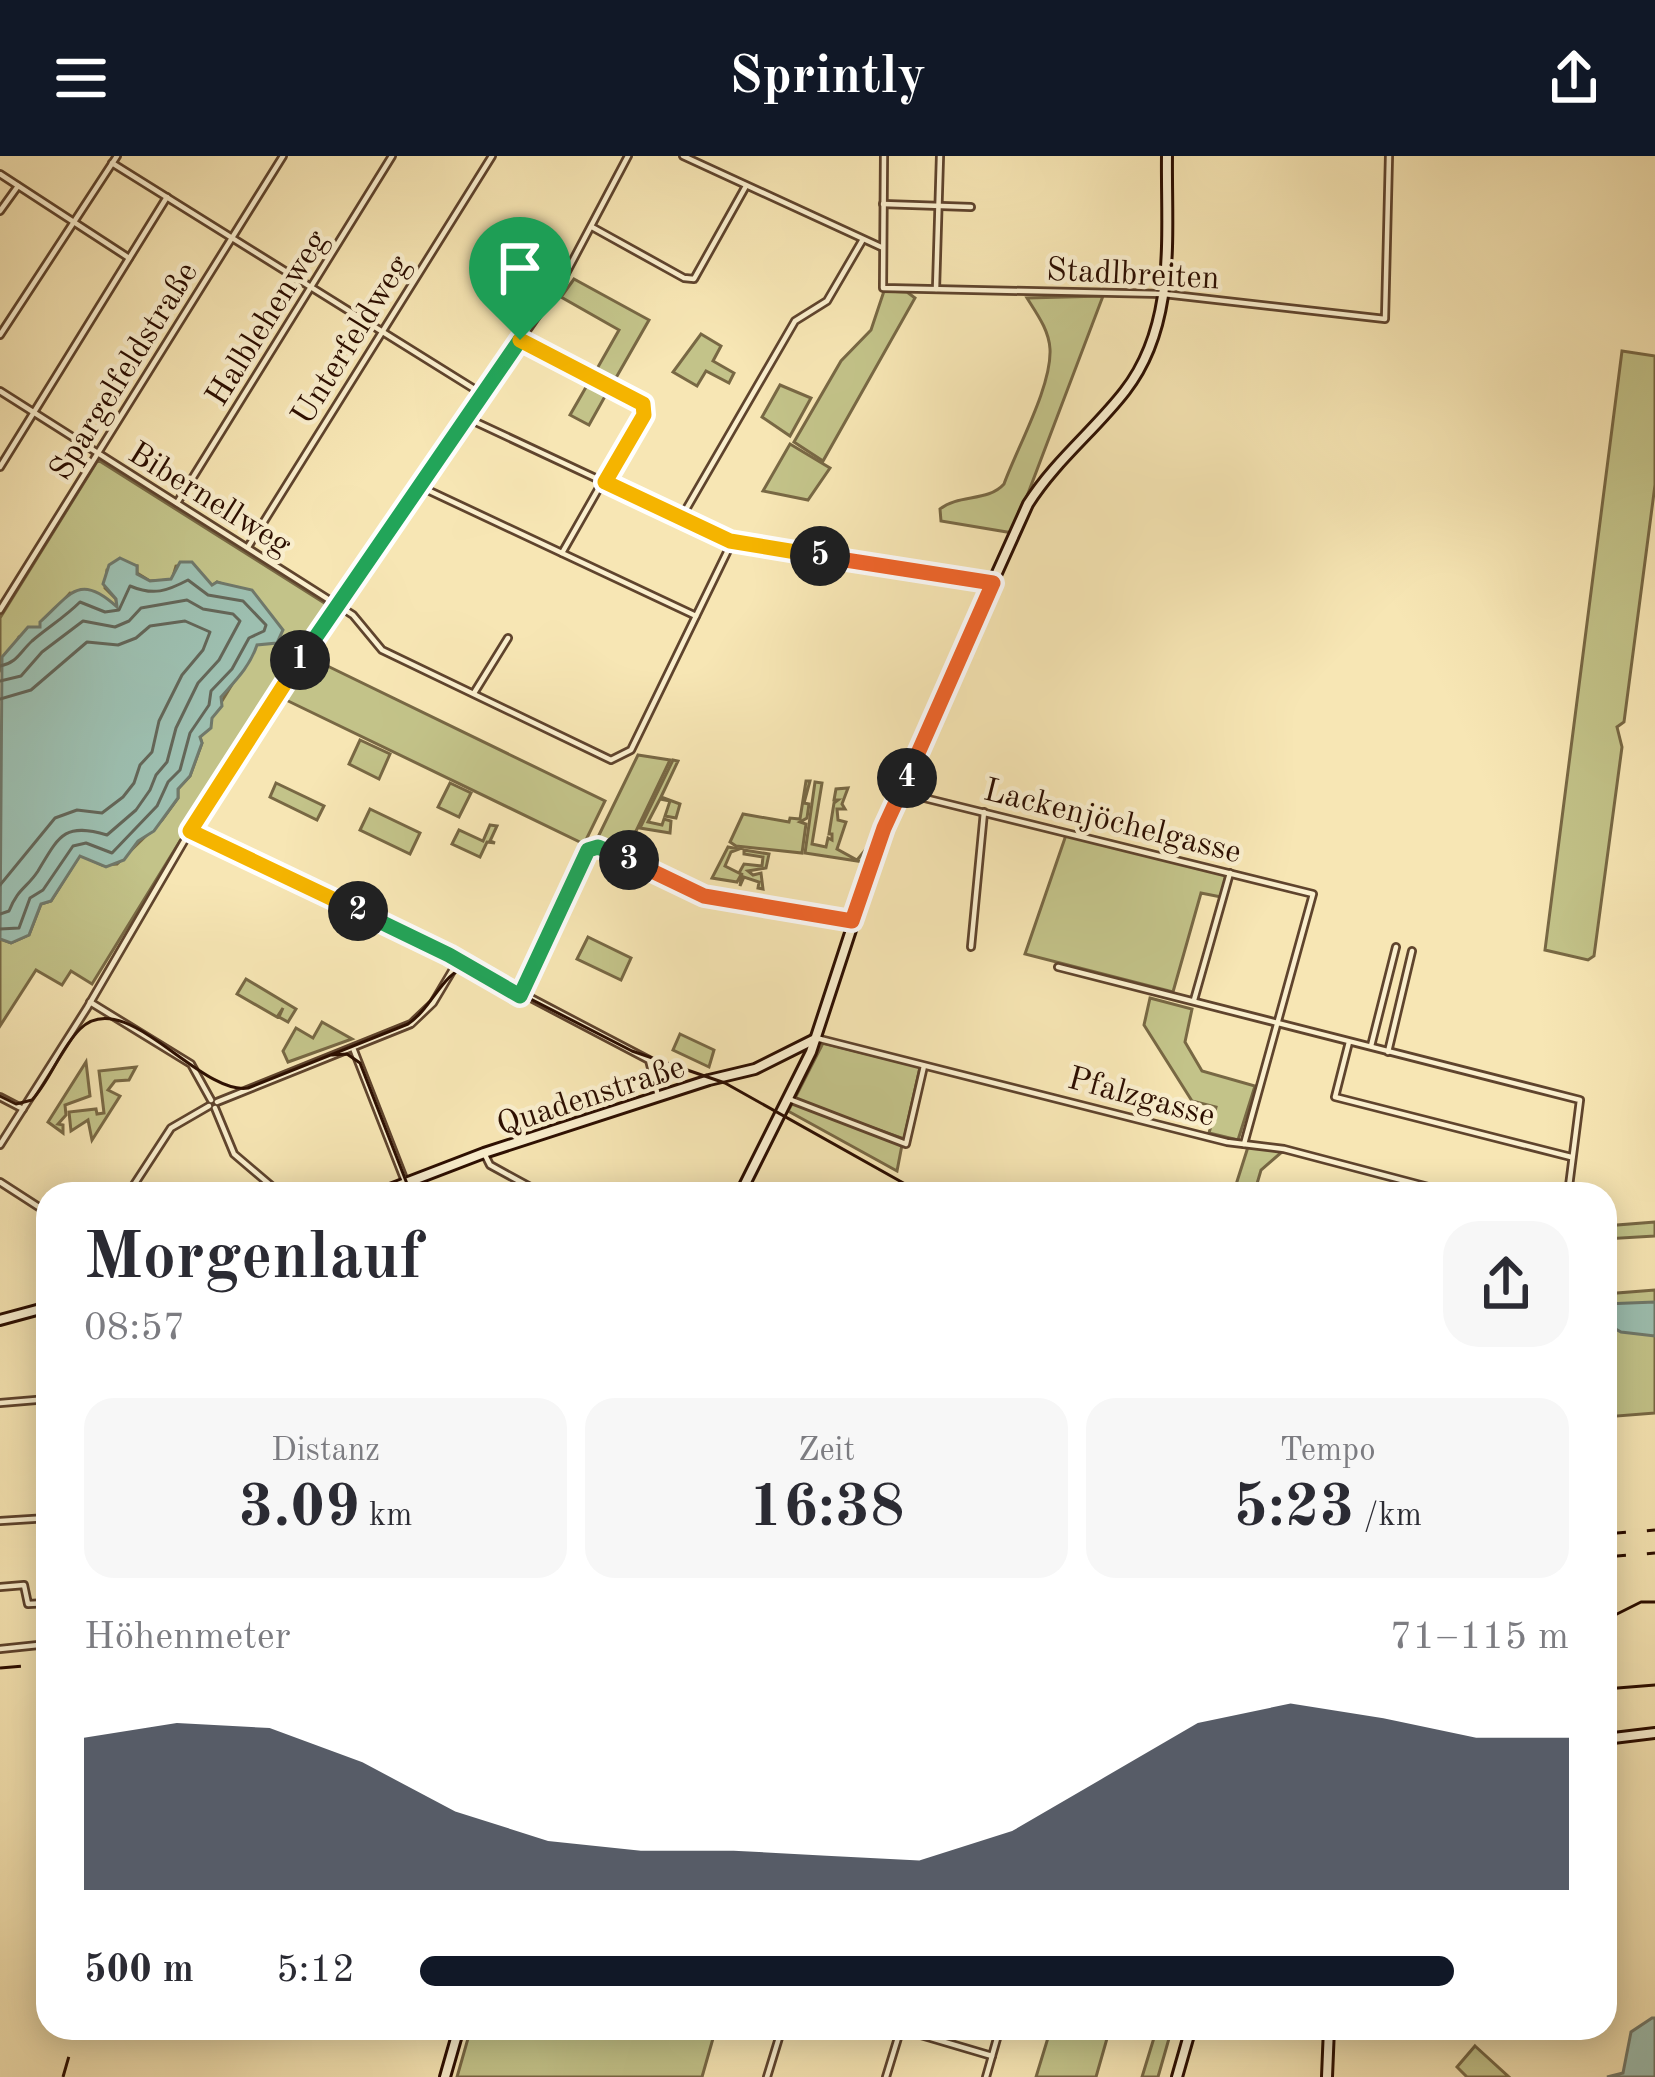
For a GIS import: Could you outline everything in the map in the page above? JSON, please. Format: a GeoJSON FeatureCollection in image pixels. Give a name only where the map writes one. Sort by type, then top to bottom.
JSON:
{"type":"FeatureCollection","features":[{"type":"Feature","properties":{"kind":"street"},"geometry":{"type":"LineString","coordinates":[[0,335],[117,156]]}},
{"type":"Feature","properties":{"kind":"street","name":"Spargelfeldstraße"},"geometry":{"type":"LineString","coordinates":[[0,610],[283,156]]}},
{"type":"Feature","properties":{"kind":"street","name":"Halblehenweg"},"geometry":{"type":"LineString","coordinates":[[177,503],[392,156]]}},
{"type":"Feature","properties":{"kind":"street","name":"Unterfeldweg"},"geometry":{"type":"LineString","coordinates":[[248,548],[492,156]]}},
{"type":"Feature","properties":{"kind":"street"},"geometry":{"type":"LineString","coordinates":[[0,1145],[190,831],[336,604],[562,279],[628,156]]}},
{"type":"Feature","properties":{"kind":"street"},"geometry":{"type":"LineString","coordinates":[[683,156],[881,247],[884,156]]}},
{"type":"Feature","properties":{"kind":"street"},"geometry":{"type":"LineString","coordinates":[[936,289],[940,156]]}},
{"type":"Feature","properties":{"kind":"street"},"geometry":{"type":"LineString","coordinates":[[746,1182],[816,1039],[889,816],[1040,485],[1136,375],[1154,338],[1164,294],[1166,156]]}},
{"type":"Feature","properties":{"kind":"street","name":"Stadlbreiten"},"geometry":{"type":"LineString","coordinates":[[881,247],[880,285],[1164,294],[1385,319],[1389,156]]}},
{"type":"Feature","properties":{"kind":"street"},"geometry":{"type":"LineString","coordinates":[[112,164],[481,393]]}},
{"type":"Feature","properties":{"kind":"street"},"geometry":{"type":"LineString","coordinates":[[0,174],[129,258]]}},
{"type":"Feature","properties":{"kind":"street"},"geometry":{"type":"LineString","coordinates":[[0,212],[18,186]]}},
{"type":"Feature","properties":{"kind":"street"},"geometry":{"type":"LineString","coordinates":[[592,226],[692,279],[746,186]]}},
{"type":"Feature","properties":{"kind":"street"},"geometry":{"type":"LineString","coordinates":[[0,466],[167,197]]}},
{"type":"Feature","properties":{"kind":"street"},"geometry":{"type":"LineString","coordinates":[[883,204],[971,207]]}},
{"type":"Feature","properties":{"kind":"street"},"geometry":{"type":"LineString","coordinates":[[681,518],[795,321],[827,301],[862,241]]}},
{"type":"Feature","properties":{"kind":"street"},"geometry":{"type":"LineString","coordinates":[[520,340],[644,407],[562,553]]}},
{"type":"Feature","properties":{"kind":"street","name":"Bibernellweg"},"geometry":{"type":"LineString","coordinates":[[0,391],[336,604],[358,619],[382,650],[602,757],[621,758],[632,750],[696,616]]}},
{"type":"Feature","properties":{"kind":"street"},"geometry":{"type":"LineString","coordinates":[[465,417],[732,542],[993,583]]}},
{"type":"Feature","properties":{"kind":"street"},"geometry":{"type":"LineString","coordinates":[[418,485],[696,616],[732,542]]}},
{"type":"Feature","properties":{"kind":"street"},"geometry":{"type":"LineString","coordinates":[[474,693],[508,638]]}},
{"type":"Feature","properties":{"kind":"street","name":"Lackenjöchelgasse"},"geometry":{"type":"LineString","coordinates":[[900,792],[1313,894],[1277,1024]]}},
{"type":"Feature","properties":{"kind":"street"},"geometry":{"type":"LineString","coordinates":[[971,947],[984,812]]}},
{"type":"Feature","properties":{"kind":"street"},"geometry":{"type":"LineString","coordinates":[[190,831],[459,961],[649,1060],[658,1096]]}},
{"type":"Feature","properties":{"kind":"street"},"geometry":{"type":"LineString","coordinates":[[520,996],[593,847],[704,896],[852,921]]}},
{"type":"Feature","properties":{"kind":"street"},"geometry":{"type":"LineString","coordinates":[[1194,1001],[1230,873]]}},
{"type":"Feature","properties":{"kind":"street"},"geometry":{"type":"LineString","coordinates":[[1371,1047],[1396,947]]}},
{"type":"Feature","properties":{"kind":"street"},"geometry":{"type":"LineString","coordinates":[[1388,1052],[1412,951]]}},
{"type":"Feature","properties":{"kind":"street"},"geometry":{"type":"LineString","coordinates":[[136,1182],[171,1128],[213,1104],[420,1017],[459,961]]}},
{"type":"Feature","properties":{"kind":"street"},"geometry":{"type":"LineString","coordinates":[[1058,967],[1580,1100],[1569,1182]]}},
{"type":"Feature","properties":{"kind":"street"},"geometry":{"type":"LineString","coordinates":[[90,1002],[191,1064],[239,1160],[266,1182]]}},
{"type":"Feature","properties":{"kind":"street"},"geometry":{"type":"LineString","coordinates":[[1244,1144],[1277,1024]]}},
{"type":"Feature","properties":{"kind":"street","name":"Pfalzgasse"},"geometry":{"type":"LineString","coordinates":[[816,1039],[1409,1182]]}},
{"type":"Feature","properties":{"kind":"street","name":"Quadenstraße"},"geometry":{"type":"LineString","coordinates":[[406,1182],[658,1096],[755,1069],[816,1039]]}},
{"type":"Feature","properties":{"kind":"street"},"geometry":{"type":"LineString","coordinates":[[1349,1042],[1335,1097],[1572,1158]]}},
{"type":"Feature","properties":{"kind":"street"},"geometry":{"type":"LineString","coordinates":[[353,1048],[406,1182]]}},
{"type":"Feature","properties":{"kind":"street"},"geometry":{"type":"LineString","coordinates":[[789,1100],[906,1144],[925,1065]]}},
{"type":"Feature","properties":{"kind":"street"},"geometry":{"type":"LineString","coordinates":[[0,1097],[22,1109]]}},
{"type":"Feature","properties":{"kind":"street"},"geometry":{"type":"LineString","coordinates":[[484,1154],[490,1166],[520,1182]]}},
{"type":"Feature","properties":{"kind":"street"},"geometry":{"type":"LineString","coordinates":[[0,1182],[36,1205]]}},
{"type":"Feature","properties":{"kind":"street"},"geometry":{"type":"LineString","coordinates":[[0,1320],[36,1310]]}},
{"type":"Feature","properties":{"kind":"street"},"geometry":{"type":"LineString","coordinates":[[0,1403],[36,1400]]}},
{"type":"Feature","properties":{"kind":"street"},"geometry":{"type":"LineString","coordinates":[[0,1521],[36,1519]]}},
{"type":"Feature","properties":{"kind":"street"},"geometry":{"type":"LineString","coordinates":[[0,1587],[24,1586],[27,1604],[36,1604]]}},
{"type":"Feature","properties":{"kind":"street"},"geometry":{"type":"LineString","coordinates":[[0,1649],[36,1645]]}},
{"type":"Feature","properties":{"kind":"street"},"geometry":{"type":"LineString","coordinates":[[1617,1738],[1655,1733]]}},
{"type":"Feature","properties":{"kind":"street"},"geometry":{"type":"LineString","coordinates":[[445,2077],[456,2040]]}},
{"type":"Feature","properties":{"kind":"street"},"geometry":{"type":"LineString","coordinates":[[767,2077],[778,2040]]}},
{"type":"Feature","properties":{"kind":"street"},"geometry":{"type":"LineString","coordinates":[[886,2077],[896,2040]]}},
{"type":"Feature","properties":{"kind":"street"},"geometry":{"type":"LineString","coordinates":[[939,2040],[992,2056]]}},
{"type":"Feature","properties":{"kind":"street"},"geometry":{"type":"LineString","coordinates":[[986,2077],[997,2040]]}},
{"type":"Feature","properties":{"kind":"street"},"geometry":{"type":"LineString","coordinates":[[1177,2077],[1188,2040]]}},
{"type":"Feature","properties":{"kind":"street"},"geometry":{"type":"LineString","coordinates":[[1327,2077],[1329,2040]]}},
{"type":"Feature","properties":{"kind":"green space"},"geometry":{"type":"Polygon","coordinates":[[[574,279],[649,320],[613,383],[594,374],[619,330],[561,297],[574,279]]]}},
{"type":"Feature","properties":{"kind":"green space"},"geometry":{"type":"Polygon","coordinates":[[[884,291],[907,292],[915,298],[823,461],[794,442],[841,361],[871,330],[884,291]]]}},
{"type":"Feature","properties":{"kind":"green space"},"geometry":{"type":"Polygon","coordinates":[[[1103,296],[1013,533],[941,521],[940,509],[948,504],[990,493],[1004,484],[1040,398],[1049,342],[1027,298],[1103,296]]]}},
{"type":"Feature","properties":{"kind":"green space"},"geometry":{"type":"Polygon","coordinates":[[[701,334],[721,346],[713,361],[734,373],[729,383],[706,371],[697,386],[673,372],[701,334]]]}},
{"type":"Feature","properties":{"kind":"green space"},"geometry":{"type":"Polygon","coordinates":[[[1622,351],[1655,356],[1655,485],[1624,722],[1617,727],[1622,747],[1594,956],[1588,960],[1545,950],[1622,351]]]}},
{"type":"Feature","properties":{"kind":"green space"},"geometry":{"type":"Polygon","coordinates":[[[589,382],[608,391],[589,425],[570,415],[589,382]]]}},
{"type":"Feature","properties":{"kind":"green space"},"geometry":{"type":"Polygon","coordinates":[[[780,385],[811,398],[790,436],[762,417],[780,385]]]}},
{"type":"Feature","properties":{"kind":"green space"},"geometry":{"type":"Polygon","coordinates":[[[790,444],[830,468],[808,500],[763,491],[790,444]]]}},
{"type":"Feature","properties":{"kind":"green space"},"geometry":{"type":"Polygon","coordinates":[[[98,460],[326,604],[92,984],[71,971],[62,985],[36,970],[0,1026],[0,939],[11,943],[29,935],[41,904],[51,901],[80,855],[102,865],[117,864],[162,820],[190,776],[200,737],[256,645],[280,632],[255,598],[217,582],[212,586],[190,564],[176,566],[172,580],[150,581],[137,573],[137,566],[107,570],[105,588],[117,607],[97,597],[70,593],[40,627],[19,637],[0,670],[0,618],[98,460]]]}},
{"type":"Feature","properties":{"kind":"green space"},"geometry":{"type":"Polygon","coordinates":[[[311,658],[605,801],[584,844],[284,699],[311,658]]]}},
{"type":"Feature","properties":{"kind":"green space"},"geometry":{"type":"Polygon","coordinates":[[[360,740],[390,754],[379,779],[349,764],[360,740]]]}},
{"type":"Feature","properties":{"kind":"green space"},"geometry":{"type":"Polygon","coordinates":[[[638,755],[670,760],[627,850],[598,837],[638,755]]]}},
{"type":"Feature","properties":{"kind":"green space"},"geometry":{"type":"Polygon","coordinates":[[[673,760],[678,761],[661,797],[680,804],[676,818],[665,816],[670,801],[660,799],[648,822],[662,825],[664,819],[671,821],[670,833],[640,828],[673,760]]]}},
{"type":"Feature","properties":{"kind":"green space"},"geometry":{"type":"Polygon","coordinates":[[[806,781],[810,781],[804,803],[809,804],[807,818],[800,822],[806,824],[802,853],[730,842],[743,814],[789,822],[800,819],[806,781]]]}},
{"type":"Feature","properties":{"kind":"green space"},"geometry":{"type":"Polygon","coordinates":[[[815,782],[822,783],[812,844],[826,847],[828,838],[832,840],[836,789],[848,788],[842,804],[845,809],[837,809],[838,820],[846,822],[837,849],[857,860],[872,842],[864,862],[805,853],[815,782]]]}},
{"type":"Feature","properties":{"kind":"green space"},"geometry":{"type":"Polygon","coordinates":[[[276,783],[324,806],[317,820],[270,797],[276,783]]]}},
{"type":"Feature","properties":{"kind":"green space"},"geometry":{"type":"Polygon","coordinates":[[[450,783],[471,793],[459,817],[438,807],[450,783]]]}},
{"type":"Feature","properties":{"kind":"green space"},"geometry":{"type":"Polygon","coordinates":[[[370,809],[420,833],[410,854],[360,830],[370,809]]]}},
{"type":"Feature","properties":{"kind":"green space"},"geometry":{"type":"Polygon","coordinates":[[[490,825],[497,826],[490,841],[495,843],[487,842],[480,857],[452,844],[459,830],[483,841],[490,825]]]}},
{"type":"Feature","properties":{"kind":"green space"},"geometry":{"type":"Polygon","coordinates":[[[1066,835],[1226,875],[1221,897],[1201,893],[1173,992],[1025,954],[1066,835]]]}},
{"type":"Feature","properties":{"kind":"green space"},"geometry":{"type":"Polygon","coordinates":[[[728,847],[739,849],[731,852],[725,866],[739,873],[744,864],[762,866],[763,857],[744,854],[744,850],[769,854],[766,868],[748,871],[761,873],[763,889],[758,888],[759,882],[744,877],[740,886],[742,873],[737,882],[712,878],[728,847]]]}},
{"type":"Feature","properties":{"kind":"green space"},"geometry":{"type":"Polygon","coordinates":[[[588,937],[631,958],[621,980],[577,959],[588,937]]]}},
{"type":"Feature","properties":{"kind":"green space"},"geometry":{"type":"Polygon","coordinates":[[[246,979],[296,1009],[288,1022],[279,1017],[283,1008],[277,1017],[237,994],[246,979]]]}},
{"type":"Feature","properties":{"kind":"green space"},"geometry":{"type":"Polygon","coordinates":[[[1150,998],[1192,1009],[1185,1042],[1202,1071],[1255,1086],[1238,1140],[1209,1133],[1216,1107],[1192,1101],[1144,1025],[1150,998]]]}},
{"type":"Feature","properties":{"kind":"green space"},"geometry":{"type":"Polygon","coordinates":[[[322,1022],[352,1039],[288,1062],[283,1051],[296,1028],[313,1038],[322,1022]]]}},
{"type":"Feature","properties":{"kind":"green space"},"geometry":{"type":"Polygon","coordinates":[[[680,1034],[714,1050],[709,1067],[673,1050],[680,1034]]]}},
{"type":"Feature","properties":{"kind":"green space"},"geometry":{"type":"Polygon","coordinates":[[[823,1043],[920,1067],[904,1139],[794,1100],[823,1043]]]}},
{"type":"Feature","properties":{"kind":"green space"},"geometry":{"type":"Polygon","coordinates":[[[86,1062],[90,1096],[65,1105],[66,1115],[58,1124],[63,1125],[63,1133],[48,1122],[86,1062]]]}},
{"type":"Feature","properties":{"kind":"green space"},"geometry":{"type":"Polygon","coordinates":[[[136,1067],[129,1080],[115,1081],[108,1090],[120,1096],[92,1140],[88,1120],[71,1131],[69,1112],[96,1109],[97,1114],[104,1113],[99,1071],[136,1067]]]}},
{"type":"Feature","properties":{"kind":"green space"},"geometry":{"type":"Polygon","coordinates":[[[793,1102],[902,1145],[897,1171],[788,1111],[793,1102]]]}},
{"type":"Feature","properties":{"kind":"green space"},"geometry":{"type":"Polygon","coordinates":[[[1248,1147],[1283,1151],[1261,1170],[1258,1182],[1237,1182],[1248,1147]]]}},
{"type":"Feature","properties":{"kind":"green space"},"geometry":{"type":"Polygon","coordinates":[[[1655,1222],[1655,1236],[1617,1238],[1617,1225],[1655,1222]]]}},
{"type":"Feature","properties":{"kind":"green space"},"geometry":{"type":"Polygon","coordinates":[[[1655,1290],[1655,1413],[1617,1416],[1617,1293],[1655,1290]]]}},
{"type":"Feature","properties":{"kind":"green space"},"geometry":{"type":"Polygon","coordinates":[[[468,2040],[713,2040],[702,2077],[457,2077],[468,2040]]]}},
{"type":"Feature","properties":{"kind":"green space"},"geometry":{"type":"Polygon","coordinates":[[[1047,2040],[1107,2040],[1096,2077],[1036,2077],[1047,2040]]]}},
{"type":"Feature","properties":{"kind":"green space"},"geometry":{"type":"Polygon","coordinates":[[[1153,2040],[1169,2040],[1158,2077],[1142,2077],[1153,2040]]]}},
{"type":"Feature","properties":{"kind":"green space"},"geometry":{"type":"Polygon","coordinates":[[[1475,2046],[1509,2077],[1467,2077],[1457,2067],[1475,2046]]]}},
{"type":"Feature","properties":{"kind":"water"},"geometry":{"type":"Polygon","coordinates":[[[120,558],[137,566],[137,574],[150,581],[171,579],[180,562],[192,562],[212,585],[252,590],[283,630],[277,643],[257,645],[247,666],[221,697],[222,706],[211,728],[200,737],[190,776],[154,831],[138,841],[124,860],[106,867],[80,856],[51,901],[41,904],[29,935],[11,943],[0,939],[2,657],[28,627],[40,627],[76,591],[93,591],[117,607],[103,584],[109,565],[120,558]]]}},
{"type":"Feature","properties":{"kind":"water"},"geometry":{"type":"Polygon","coordinates":[[[1655,1302],[1655,1336],[1617,1330],[1617,1304],[1655,1302]]]}},
{"type":"Feature","properties":{"kind":"water"},"geometry":{"type":"Polygon","coordinates":[[[1652,2018],[1655,2077],[1607,2077],[1623,2073],[1631,2032],[1652,2018]]]}},
{"type":"Feature","properties":{"kind":"tram line"},"geometry":{"type":"LineString","coordinates":[[0,1096],[16,1104],[32,1100],[73,1037],[98,1019],[118,1020],[140,1030],[208,1076],[248,1088],[408,1024],[451,975],[468,967],[632,1051],[725,1083],[902,1182]]}},
{"type":"Feature","properties":{"kind":"tram line"},"geometry":{"type":"LineString","coordinates":[[332,1055],[347,1054],[360,1063],[406,1182]]}},
{"type":"Feature","properties":{"kind":"tram line"},"geometry":{"type":"LineString","coordinates":[[1617,1614],[1641,1602],[1655,1602]]}},
{"type":"Feature","properties":{"kind":"tram line"},"geometry":{"type":"LineString","coordinates":[[1617,1688],[1655,1685]]}},
{"type":"Feature","properties":{"kind":"railway"},"geometry":{"type":"LineString","coordinates":[[1617,1533],[1655,1530]]}},
{"type":"Feature","properties":{"kind":"railway"},"geometry":{"type":"LineString","coordinates":[[1617,1556],[1655,1553]]}},
{"type":"Feature","properties":{"kind":"railway"},"geometry":{"type":"LineString","coordinates":[[0,1668],[36,1665]]}},
{"type":"Feature","properties":{"kind":"railway"},"geometry":{"type":"LineString","coordinates":[[63,2077],[74,2040]]}},
{"type":"Feature","properties":{"kind":"route"},"geometry":{"type":"LineString","coordinates":[[520,340],[643,404],[644,415],[605,482],[732,542],[993,583],[884,828],[852,921],[704,896],[593,847],[520,996],[449,955],[190,831],[344,591],[520,340]]}}]}
